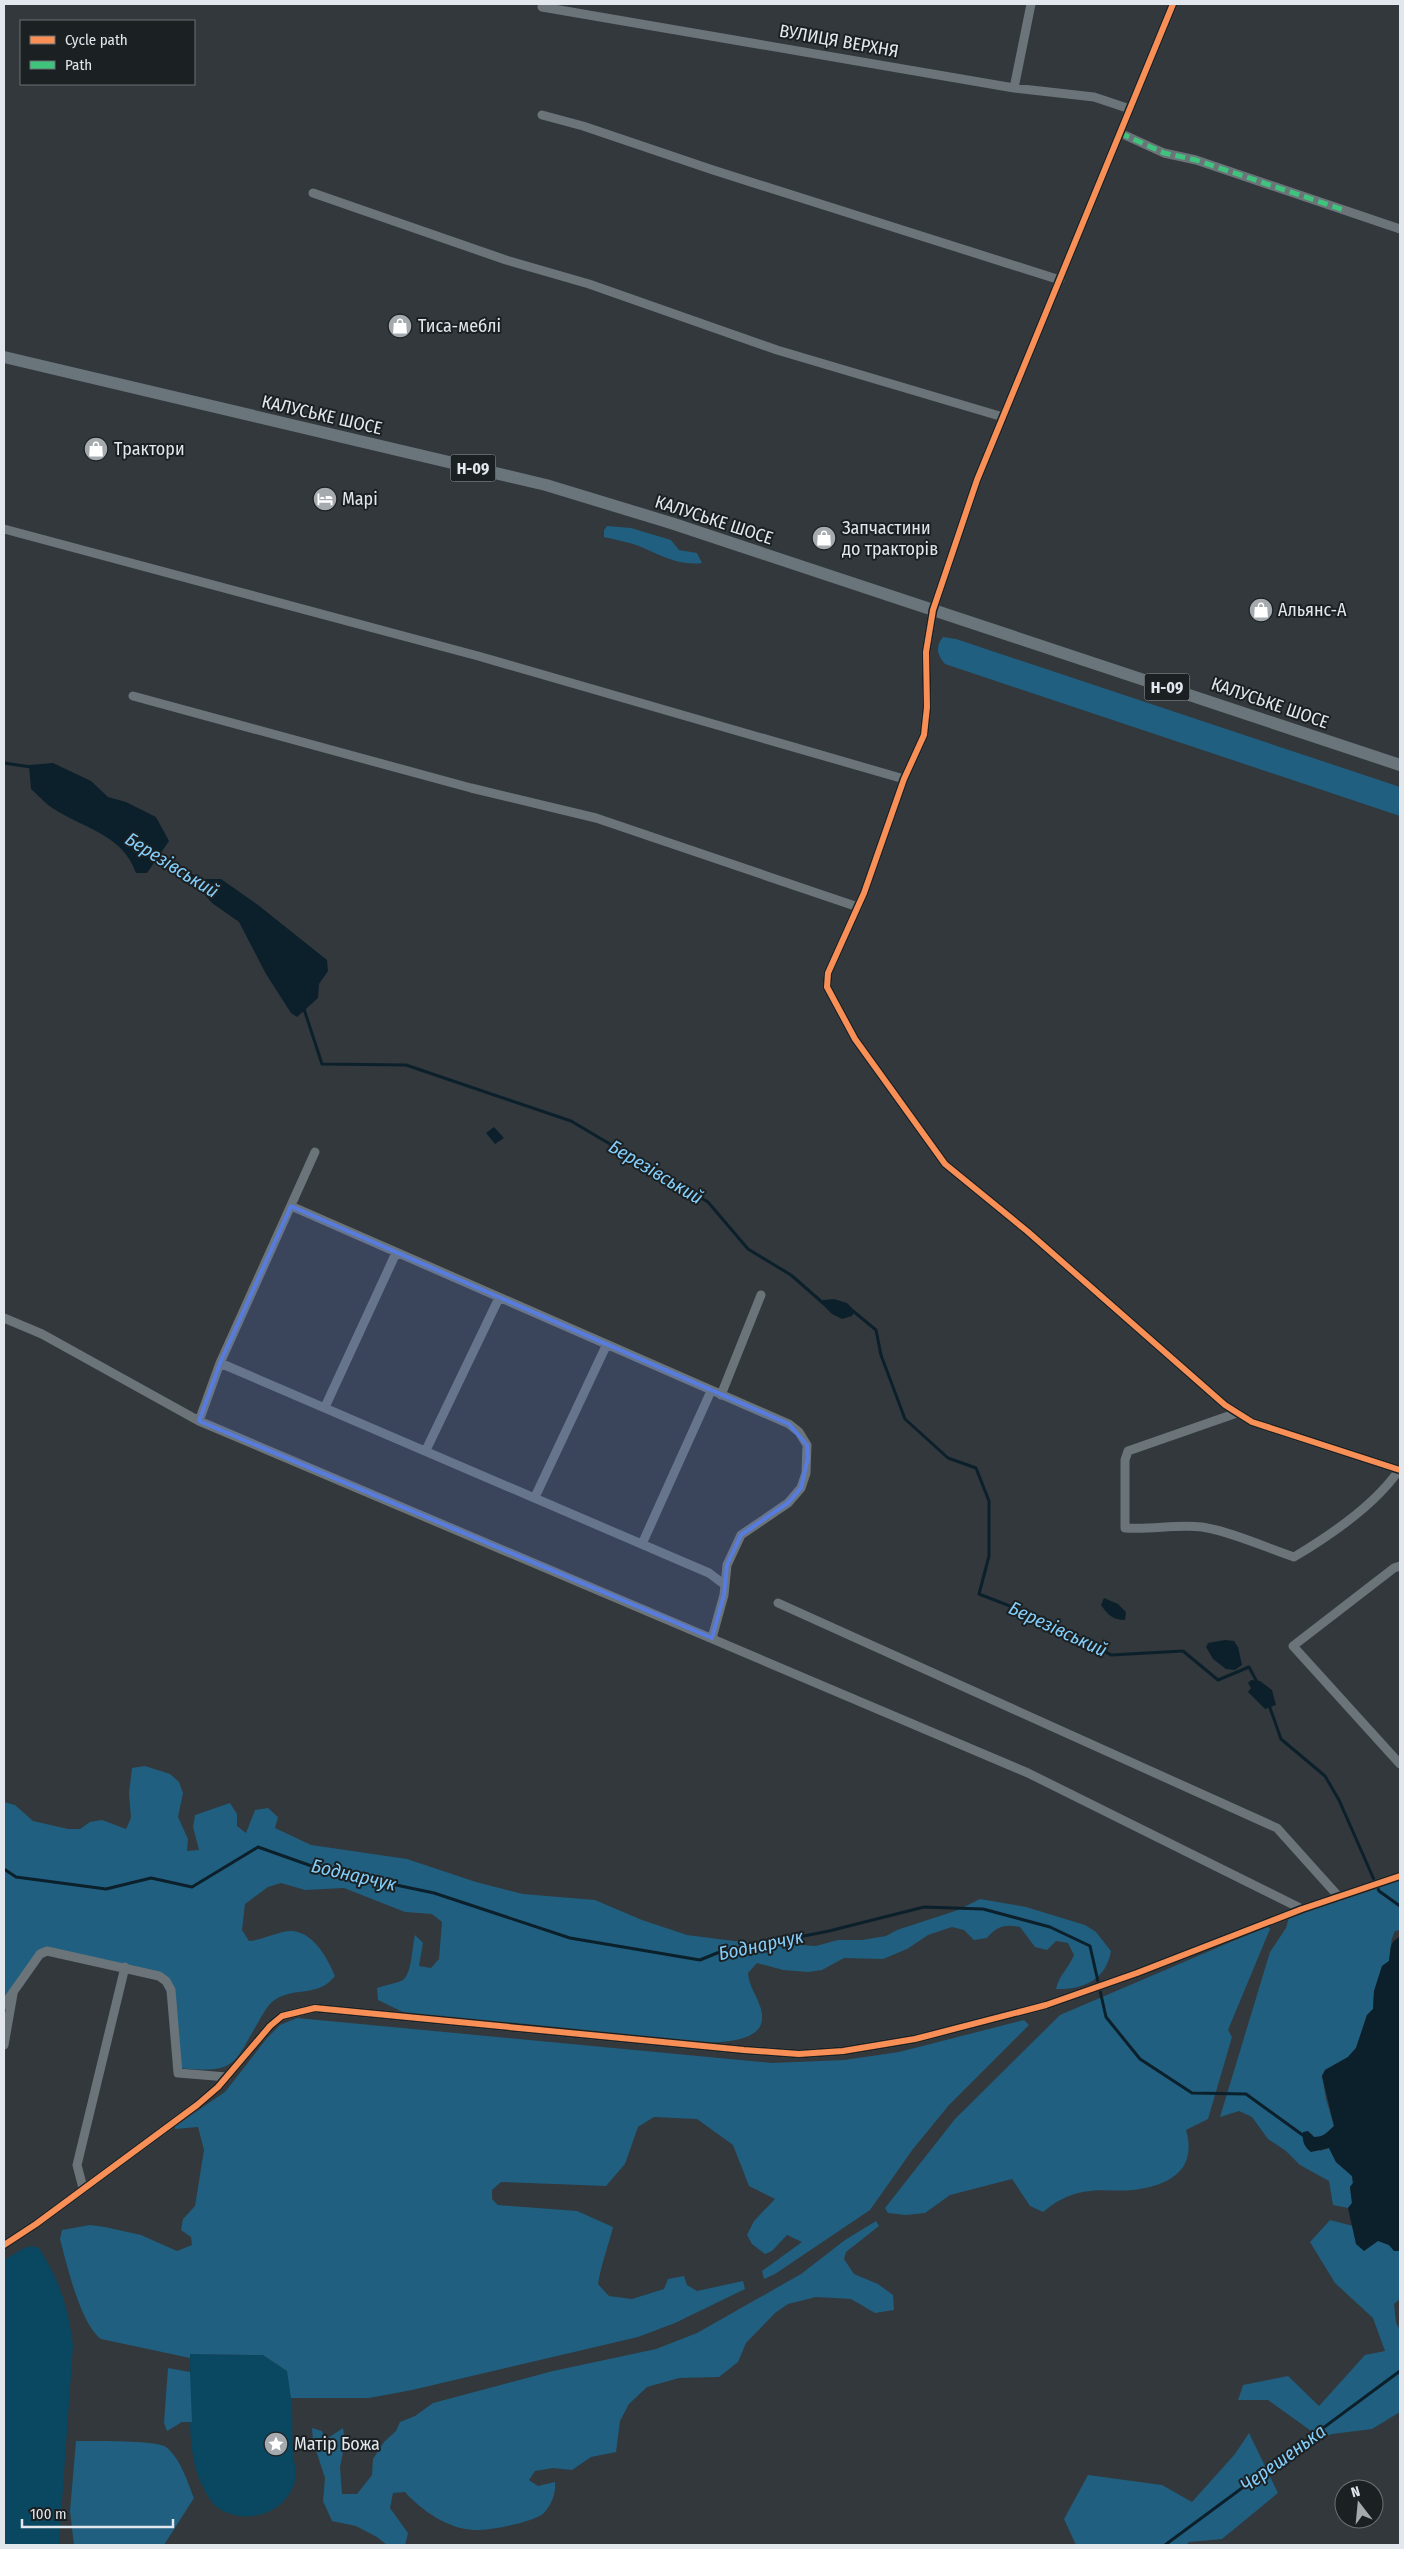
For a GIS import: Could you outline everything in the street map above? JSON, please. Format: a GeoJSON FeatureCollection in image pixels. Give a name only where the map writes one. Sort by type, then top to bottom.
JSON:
{"type":"FeatureCollection","features":[{"type":"Feature","properties":{"kind":"main road","name":"КАЛУСЬКЕ ШОСЕ"},"geometry":{"type":"LineString","coordinates":[[4,357],[546,486],[680,526],[1400,765]]}},
{"type":"Feature","properties":{"kind":"street"},"geometry":{"type":"LineString","coordinates":[[1014,88],[1031,4]]}},
{"type":"Feature","properties":{"kind":"street"},"geometry":{"type":"LineString","coordinates":[[1173,4],[977,480],[933,610],[926,652],[927,707],[924,735],[904,778],[858,907],[828,973],[828,987],[855,1039],[945,1164],[1027,1231],[1225,1405],[1252,1422],[1399,1470],[1389,1485],[1330,1535],[1294,1556],[1204,1527],[1181,1526],[1147,1530],[1126,1528],[1125,1460],[1128,1451],[1236,1412]]}},
{"type":"Feature","properties":{"kind":"street","name":"ВУЛИЦЯ ВЕРХНЯ"},"geometry":{"type":"LineString","coordinates":[[542,7],[1014,88],[1094,97],[1130,109]]}},
{"type":"Feature","properties":{"kind":"street"},"geometry":{"type":"LineString","coordinates":[[542,114],[1060,280]]}},
{"type":"Feature","properties":{"kind":"street"},"geometry":{"type":"LineString","coordinates":[[1120,132],[1164,153],[1196,160],[1400,229]]}},
{"type":"Feature","properties":{"kind":"street"},"geometry":{"type":"LineString","coordinates":[[313,193],[506,260],[589,284],[777,350],[1003,417]]}},
{"type":"Feature","properties":{"kind":"street"},"geometry":{"type":"LineString","coordinates":[[4,529],[487,658],[904,778]]}},
{"type":"Feature","properties":{"kind":"street"},"geometry":{"type":"LineString","coordinates":[[133,696],[471,788],[596,818],[858,907]]}},
{"type":"Feature","properties":{"kind":"street"},"geometry":{"type":"LineString","coordinates":[[199,1421],[220,1363],[315,1152]]}},
{"type":"Feature","properties":{"kind":"street"},"geometry":{"type":"LineString","coordinates":[[291,1206],[606,1346],[789,1424],[799,1432],[807,1445],[808,1458],[801,1488],[788,1503],[741,1535],[727,1565],[725,1585],[712,1638]]}},
{"type":"Feature","properties":{"kind":"street"},"geometry":{"type":"LineString","coordinates":[[325,1407],[396,1253]]}},
{"type":"Feature","properties":{"kind":"street"},"geometry":{"type":"LineString","coordinates":[[721,1395],[761,1295]]}},
{"type":"Feature","properties":{"kind":"street"},"geometry":{"type":"LineString","coordinates":[[426,1450],[499,1298]]}},
{"type":"Feature","properties":{"kind":"street"},"geometry":{"type":"LineString","coordinates":[[4,1318],[42,1334],[199,1421],[1028,1773],[1302,1909]]}},
{"type":"Feature","properties":{"kind":"street"},"geometry":{"type":"LineString","coordinates":[[535,1497],[606,1346]]}},
{"type":"Feature","properties":{"kind":"street"},"geometry":{"type":"LineString","coordinates":[[220,1363],[709,1573],[725,1585]]}},
{"type":"Feature","properties":{"kind":"street"},"geometry":{"type":"LineString","coordinates":[[642,1544],[711,1391]]}},
{"type":"Feature","properties":{"kind":"street"},"geometry":{"type":"LineString","coordinates":[[1400,1566],[1394,1568],[1293,1646],[1400,1764]]}},
{"type":"Feature","properties":{"kind":"street"},"geometry":{"type":"LineString","coordinates":[[778,1603],[1278,1828],[1339,1897]]}},
{"type":"Feature","properties":{"kind":"street"},"geometry":{"type":"LineString","coordinates":[[4,2245],[36,2224],[197,2105],[226,2077],[270,2026],[282,2016],[315,2008],[734,2050],[799,2054],[843,2051],[915,2039],[1046,2005],[1093,1989],[1302,1909],[1400,1876]]}},
{"type":"Feature","properties":{"kind":"street"},"geometry":{"type":"LineString","coordinates":[[4,2004],[40,1954],[47,1951],[159,1976],[166,1981],[170,1990],[178,2073],[226,2077]]}},
{"type":"Feature","properties":{"kind":"street"},"geometry":{"type":"LineString","coordinates":[[83,2188],[77,2165],[125,1967]]}},
{"type":"Feature","properties":{"kind":"street"},"geometry":{"type":"LineString","coordinates":[[4,2045],[14,1992]]}},
{"type":"Feature","properties":{"kind":"highlighted area"},"geometry":{"type":"Polygon","coordinates":[[[291,1206],[789,1424],[807,1445],[808,1458],[801,1488],[788,1503],[741,1535],[727,1565],[724,1595],[712,1638],[199,1421],[220,1363],[291,1206]]]}},
{"type":"Feature","properties":{"kind":"shaded area"},"geometry":{"type":"Polygon","coordinates":[[[607,526],[631,528],[671,540],[679,550],[697,553],[702,563],[693,564],[677,561],[635,545],[604,537],[604,530],[607,526]]]}},
{"type":"Feature","properties":{"kind":"shaded area"},"geometry":{"type":"Polygon","coordinates":[[[943,637],[956,639],[1400,787],[1400,816],[945,664],[938,651],[943,637]]]}},
{"type":"Feature","properties":{"kind":"shaded area"},"geometry":{"type":"Polygon","coordinates":[[[53,763],[91,781],[108,797],[126,802],[156,817],[169,841],[147,873],[136,873],[121,848],[98,832],[60,813],[31,789],[29,765],[53,763]]]}},
{"type":"Feature","properties":{"kind":"shaded area"},"geometry":{"type":"Polygon","coordinates":[[[200,879],[221,879],[258,905],[327,960],[328,971],[319,984],[318,998],[297,1017],[291,1013],[266,974],[239,922],[212,903],[199,888],[200,879]]]}},
{"type":"Feature","properties":{"kind":"shaded area"},"geometry":{"type":"Polygon","coordinates":[[[494,1127],[504,1138],[495,1144],[486,1133],[494,1127]]]}},
{"type":"Feature","properties":{"kind":"shaded area"},"geometry":{"type":"Polygon","coordinates":[[[834,1299],[847,1303],[855,1311],[852,1316],[842,1319],[832,1314],[821,1303],[823,1300],[834,1299]]]}},
{"type":"Feature","properties":{"kind":"shaded area"},"geometry":{"type":"Polygon","coordinates":[[[1104,1598],[1118,1604],[1126,1612],[1125,1620],[1114,1618],[1106,1612],[1101,1605],[1104,1598]]]}},
{"type":"Feature","properties":{"kind":"shaded area"},"geometry":{"type":"Polygon","coordinates":[[[1225,1640],[1234,1641],[1238,1647],[1242,1665],[1235,1670],[1226,1669],[1213,1659],[1206,1647],[1208,1643],[1225,1640]]]}},
{"type":"Feature","properties":{"kind":"shaded area"},"geometry":{"type":"Polygon","coordinates":[[[1251,1680],[1260,1681],[1272,1690],[1276,1705],[1265,1709],[1248,1692],[1251,1688],[1248,1683],[1251,1680]]]}},
{"type":"Feature","properties":{"kind":"shaded area"},"geometry":{"type":"Polygon","coordinates":[[[145,1766],[170,1774],[179,1782],[183,1793],[178,1817],[188,1839],[187,1851],[199,1850],[193,1827],[195,1815],[230,1803],[237,1814],[237,1826],[246,1833],[255,1810],[268,1808],[278,1817],[275,1828],[311,1845],[407,1859],[476,1882],[523,1894],[595,1900],[642,1920],[687,1935],[734,1941],[816,1946],[838,1940],[862,1940],[886,1936],[897,1930],[958,1910],[980,1899],[1026,1907],[1085,1925],[1096,1932],[1111,1951],[1108,1961],[1099,1976],[1084,1985],[1066,1989],[1056,1989],[1059,1980],[1074,1955],[1068,1943],[1056,1941],[1047,1950],[1035,1947],[1020,1927],[1015,1926],[1002,1927],[994,1931],[987,1938],[974,1940],[964,1930],[952,1927],[928,1935],[907,1949],[883,1959],[844,1958],[822,1970],[808,1972],[783,1970],[757,1963],[748,1973],[751,1986],[760,2006],[762,2019],[759,2028],[751,2035],[741,2039],[695,2043],[413,2017],[378,2000],[377,1988],[401,1981],[406,1977],[410,1966],[415,1935],[423,1943],[419,1966],[431,1968],[439,1959],[442,1922],[432,1914],[405,1912],[344,1888],[305,1890],[281,1883],[268,1887],[245,1904],[242,1930],[249,1941],[283,1932],[293,1931],[301,1933],[316,1944],[335,1976],[322,1987],[284,1995],[273,2001],[265,2010],[238,2056],[231,2063],[212,2069],[179,2068],[164,1976],[51,1948],[4,1999],[4,1802],[15,1805],[33,1821],[68,1829],[80,1829],[90,1822],[102,1820],[126,1829],[131,1818],[129,1793],[132,1768],[145,1766]]]}},
{"type":"Feature","properties":{"kind":"shaded area"},"geometry":{"type":"Polygon","coordinates":[[[1400,1879],[1400,1930],[1395,1931],[1393,1934],[1389,1961],[1382,1966],[1374,1992],[1373,2009],[1367,2015],[1356,2048],[1348,2057],[1325,2070],[1322,2076],[1334,2126],[1321,2136],[1314,2137],[1310,2132],[1320,2151],[1329,2148],[1336,2162],[1352,2176],[1353,2183],[1350,2187],[1352,2203],[1348,2208],[1333,2205],[1329,2181],[1300,2165],[1286,2151],[1268,2139],[1252,2117],[1239,2111],[1220,2117],[1270,1952],[1286,1928],[1289,1917],[1400,1879]]]}},
{"type":"Feature","properties":{"kind":"shaded area"},"geometry":{"type":"Polygon","coordinates":[[[1268,1926],[1270,1929],[1228,2030],[1232,2037],[1208,2119],[1186,2130],[1189,2144],[1188,2156],[1184,2166],[1177,2174],[1158,2185],[1146,2188],[1096,2190],[1077,2193],[1062,2199],[1043,2212],[1030,2206],[1012,2179],[950,2195],[925,2213],[906,2215],[888,2213],[885,2208],[955,2119],[1060,2015],[1268,1926]]]}},
{"type":"Feature","properties":{"kind":"shaded area"},"geometry":{"type":"Polygon","coordinates":[[[1400,1937],[1400,2251],[1394,2251],[1389,2245],[1378,2241],[1364,2251],[1356,2244],[1348,2208],[1352,2203],[1350,2187],[1353,2183],[1352,2176],[1336,2162],[1329,2148],[1311,2152],[1304,2144],[1303,2132],[1308,2131],[1314,2137],[1318,2137],[1326,2134],[1334,2126],[1322,2076],[1325,2070],[1348,2057],[1356,2048],[1367,2015],[1373,2009],[1374,1991],[1382,1966],[1389,1961],[1392,1943],[1400,1937]]]}},
{"type":"Feature","properties":{"kind":"shaded area"},"geometry":{"type":"Polygon","coordinates":[[[297,2018],[772,2063],[844,2060],[899,2052],[1024,2020],[1029,2025],[949,2105],[913,2149],[870,2210],[775,2274],[764,2279],[762,2271],[802,2242],[787,2235],[772,2251],[765,2254],[752,2244],[747,2235],[754,2221],[775,2199],[749,2186],[733,2145],[697,2119],[654,2117],[638,2127],[625,2164],[606,2186],[501,2182],[492,2190],[492,2199],[498,2205],[577,2211],[613,2227],[598,2284],[609,2296],[632,2299],[664,2289],[668,2279],[684,2276],[687,2285],[697,2291],[743,2281],[745,2289],[675,2323],[638,2337],[412,2390],[369,2398],[291,2398],[287,2371],[263,2355],[190,2354],[190,2358],[101,2339],[93,2331],[75,2293],[60,2239],[62,2230],[90,2225],[141,2235],[177,2251],[192,2245],[191,2237],[181,2230],[183,2219],[195,2206],[204,2150],[198,2127],[175,2129],[175,2126],[225,2092],[267,2038],[280,2025],[297,2018]]]}},
{"type":"Feature","properties":{"kind":"shaded area"},"geometry":{"type":"Polygon","coordinates":[[[1330,2220],[1353,2226],[1400,2251],[1400,2299],[1394,2304],[1396,2323],[1400,2330],[1400,2412],[1372,2429],[1332,2434],[1321,2438],[1268,2400],[1238,2400],[1243,2385],[1288,2376],[1319,2406],[1365,2355],[1385,2351],[1373,2318],[1335,2283],[1310,2242],[1330,2220]]]}},
{"type":"Feature","properties":{"kind":"shaded area"},"geometry":{"type":"Polygon","coordinates":[[[876,2221],[879,2226],[846,2252],[844,2259],[854,2274],[878,2284],[893,2295],[894,2310],[875,2313],[851,2299],[816,2297],[788,2304],[775,2313],[746,2343],[738,2362],[719,2377],[679,2378],[647,2387],[629,2404],[620,2421],[616,2452],[591,2457],[572,2470],[553,2468],[535,2471],[529,2480],[538,2486],[555,2482],[555,2490],[551,2502],[547,2510],[539,2516],[522,2523],[500,2527],[481,2530],[464,2529],[445,2522],[427,2512],[405,2492],[393,2493],[390,2508],[408,2533],[405,2545],[387,2545],[377,2537],[356,2526],[332,2521],[323,2501],[325,2478],[313,2441],[312,2428],[322,2431],[325,2440],[343,2428],[345,2442],[340,2467],[342,2494],[357,2494],[372,2475],[373,2459],[384,2442],[396,2431],[400,2422],[415,2416],[433,2403],[553,2371],[656,2349],[697,2333],[801,2274],[845,2240],[876,2221]]]}},
{"type":"Feature","properties":{"kind":"shaded area"},"geometry":{"type":"Polygon","coordinates":[[[32,2246],[39,2248],[58,2283],[69,2318],[73,2345],[59,2545],[4,2545],[4,2260],[24,2248],[32,2246]]]}},
{"type":"Feature","properties":{"kind":"shaded area"},"geometry":{"type":"Polygon","coordinates":[[[190,2354],[263,2355],[287,2371],[292,2402],[292,2444],[296,2478],[284,2501],[275,2508],[254,2516],[232,2514],[221,2510],[212,2502],[201,2483],[196,2469],[191,2437],[190,2354]]]}},
{"type":"Feature","properties":{"kind":"shaded area"},"geometry":{"type":"Polygon","coordinates":[[[168,2368],[190,2372],[192,2422],[182,2422],[167,2431],[164,2423],[168,2368]]]}},
{"type":"Feature","properties":{"kind":"shaded area"},"geometry":{"type":"Polygon","coordinates":[[[1249,2433],[1278,2493],[1222,2539],[1189,2542],[1186,2545],[1076,2545],[1064,2519],[1088,2475],[1162,2485],[1192,2502],[1235,2454],[1249,2433]]]}},
{"type":"Feature","properties":{"kind":"shaded area"},"geometry":{"type":"Polygon","coordinates":[[[76,2441],[150,2443],[166,2447],[171,2452],[183,2471],[194,2498],[164,2545],[74,2545],[70,2511],[76,2441]]]}},
{"type":"Feature","properties":{"kind":"waterway","name":"Березівський"},"geometry":{"type":"LineString","coordinates":[[4,763],[31,767]]}},
{"type":"Feature","properties":{"kind":"waterway","name":"Березівський"},"geometry":{"type":"LineString","coordinates":[[154,855],[204,882]]}},
{"type":"Feature","properties":{"kind":"waterway","name":"Березівський"},"geometry":{"type":"LineString","coordinates":[[303,1006],[322,1064],[406,1065],[571,1121],[708,1202],[748,1249],[791,1275],[823,1303]]}},
{"type":"Feature","properties":{"kind":"waterway","name":"Березівський"},"geometry":{"type":"LineString","coordinates":[[853,1311],[876,1330],[881,1355],[905,1419],[948,1458],[976,1468],[989,1501],[989,1556],[979,1594],[1049,1621],[1111,1655],[1183,1651],[1218,1680],[1249,1667],[1258,1684]]}},
{"type":"Feature","properties":{"kind":"waterway","name":"Березівський"},"geometry":{"type":"LineString","coordinates":[[1269,1705],[1281,1739],[1325,1776],[1339,1800],[1379,1891],[1400,1906]]}},
{"type":"Feature","properties":{"kind":"waterway","name":"Боднарчук"},"geometry":{"type":"LineString","coordinates":[[4,1869],[16,1877],[106,1889],[151,1878],[192,1887],[258,1847],[320,1869],[434,1893],[570,1938],[700,1960],[717,1953],[829,1931],[924,1907],[983,1909],[1050,1927],[1090,1946],[1106,2017],[1140,2059],[1192,2093],[1246,2094],[1304,2136]]}},
{"type":"Feature","properties":{"kind":"waterway","name":"Черешенька"},"geometry":{"type":"LineString","coordinates":[[1165,2545],[1400,2371]]}},
{"type":"Feature","properties":{"kind":"marked path"},"geometry":{"type":"LineString","coordinates":[[1120,133],[1164,153],[1196,160],[1344,210]]}},
{"type":"Feature","properties":{"kind":"cycle path"},"geometry":{"type":"LineString","coordinates":[[1173,4],[977,480],[933,610],[926,652],[927,707],[924,735],[904,779],[864,893],[828,973],[827,987],[855,1039],[945,1164],[1027,1231],[1225,1405],[1252,1422],[1400,1470]]}},
{"type":"Feature","properties":{"kind":"cycle path"},"geometry":{"type":"LineString","coordinates":[[4,2245],[36,2224],[197,2105],[218,2087],[270,2026],[282,2016],[315,2008],[744,2050],[799,2054],[843,2051],[915,2039],[1046,2005],[1137,1973],[1302,1909],[1400,1876]]}},
{"type":"Feature","properties":{"kind":"place","name":"Тиса-меблі"},"geometry":{"type":"Point","coordinates":[400,326]}},
{"type":"Feature","properties":{"kind":"place","name":"Трактори"},"geometry":{"type":"Point","coordinates":[96,449]}},
{"type":"Feature","properties":{"kind":"place","name":"Марі"},"geometry":{"type":"Point","coordinates":[325,499]}},
{"type":"Feature","properties":{"kind":"place","name":"Запчастини до тракторів"},"geometry":{"type":"Point","coordinates":[824,538]}},
{"type":"Feature","properties":{"kind":"place","name":"Альянс-А"},"geometry":{"type":"Point","coordinates":[1261,610]}},
{"type":"Feature","properties":{"kind":"place","name":"Матір Божа"},"geometry":{"type":"Point","coordinates":[276,2444]}}]}
